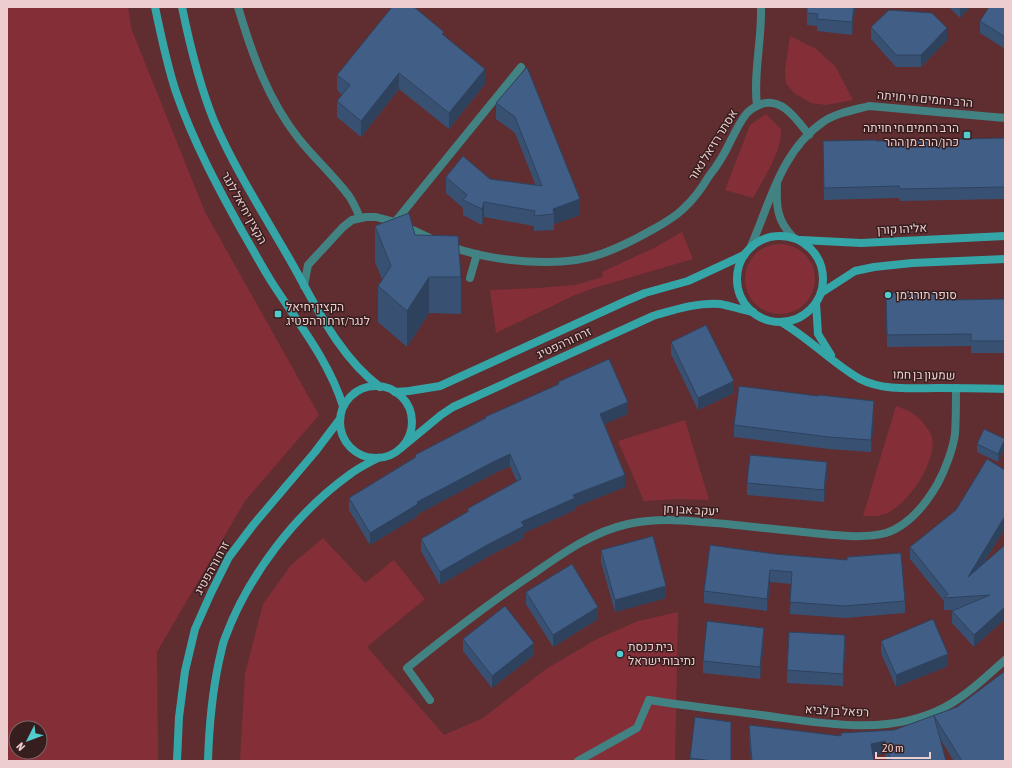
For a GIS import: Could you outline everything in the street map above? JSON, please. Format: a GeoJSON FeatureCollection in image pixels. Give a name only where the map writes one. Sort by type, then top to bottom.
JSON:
{"type":"FeatureCollection","features":[{"type":"Feature","properties":{"kind":"street","name":"הקצין יחיאל לנגר"},"geometry":{"type":"LineString","coordinates":[[155,7],[166,59],[193,137],[208,168],[271,281],[308,334],[324,362],[338,390],[343,406]]}},
{"type":"Feature","properties":{"kind":"street","name":"הקצין יחיאל לנגר"},"geometry":{"type":"LineString","coordinates":[[182,7],[201,83],[214,121],[256,201],[333,335],[354,363],[366,376],[380,387]]}},
{"type":"Feature","properties":{"kind":"street"},"geometry":{"type":"LineString","coordinates":[[238,7],[258,69],[272,98],[285,120],[299,139],[350,198],[360,218]]}},
{"type":"Feature","properties":{"kind":"street"},"geometry":{"type":"LineString","coordinates":[[761,7],[756,94],[757,106],[760,104],[772,103],[784,108],[792,114],[809,135]]}},
{"type":"Feature","properties":{"kind":"street"},"geometry":{"type":"LineString","coordinates":[[395,222],[521,67]]}},
{"type":"Feature","properties":{"kind":"street","name":"אסתר רזיאל נאור"},"geometry":{"type":"LineString","coordinates":[[304,286],[308,265],[315,256],[343,227],[352,220],[366,217],[376,217],[395,222],[460,250],[511,260],[551,262],[600,255],[630,243],[682,210],[703,186],[720,161],[749,111],[757,106]]}},
{"type":"Feature","properties":{"kind":"street","name":"הרב רחמים חי חויתה"},"geometry":{"type":"LineString","coordinates":[[778,180],[794,152],[809,135],[823,122],[848,111],[869,106],[1005,118]]}},
{"type":"Feature","properties":{"kind":"street"},"geometry":{"type":"LineString","coordinates":[[778,180],[776,205],[786,231],[810,248],[818,258],[822,269],[823,281],[821,293],[816,303],[809,311],[800,317],[781,322],[761,318],[753,312],[744,303],[739,291],[737,279],[738,266],[751,246],[778,180]]}},
{"type":"Feature","properties":{"kind":"street"},"geometry":{"type":"LineString","coordinates":[[751,246],[763,238],[778,235],[797,239]]}},
{"type":"Feature","properties":{"kind":"street","name":"אליהו קורן"},"geometry":{"type":"LineString","coordinates":[[797,239],[861,243],[1005,236]]}},
{"type":"Feature","properties":{"kind":"street"},"geometry":{"type":"LineString","coordinates":[[470,278],[477,254]]}},
{"type":"Feature","properties":{"kind":"street","name":"זרח ורהפטיג"},"geometry":{"type":"LineString","coordinates":[[395,392],[440,386],[626,301],[645,293],[688,281],[744,255]]}},
{"type":"Feature","properties":{"kind":"street"},"geometry":{"type":"LineString","coordinates":[[821,293],[855,271],[874,267],[912,263],[1005,259]]}},
{"type":"Feature","properties":{"kind":"street","name":"שמעון בן חמו"},"geometry":{"type":"LineString","coordinates":[[816,303],[818,334],[830,354],[846,369]]}},
{"type":"Feature","properties":{"kind":"street","name":"זרח ורהפטיג"},"geometry":{"type":"LineString","coordinates":[[401,448],[452,407],[653,316],[707,304],[720,304],[753,312]]}},
{"type":"Feature","properties":{"kind":"street","name":"שמעון בן חמו"},"geometry":{"type":"LineString","coordinates":[[781,322],[799,333],[846,369],[861,379],[873,384],[888,387],[1005,389]]}},
{"type":"Feature","properties":{"kind":"street"},"geometry":{"type":"LineString","coordinates":[[208,761],[211,712],[216,676],[225,639],[256,574],[279,544],[308,511],[335,486],[350,474],[378,458],[390,455],[401,448],[407,439],[411,429],[412,418],[409,408],[395,392],[380,387],[369,387],[359,390],[350,397],[343,406],[340,419],[341,431],[346,442],[354,451],[365,457],[378,458]]}},
{"type":"Feature","properties":{"kind":"street","name":"יעקב אבן חן"},"geometry":{"type":"LineString","coordinates":[[430,700],[407,668],[488,604],[581,542],[606,530],[630,524],[659,520],[688,520],[832,535],[858,536],[875,535],[901,526],[912,518],[921,508],[931,495],[941,477],[954,435],[956,388]]}},
{"type":"Feature","properties":{"kind":"street","name":"זרח ורהפטיג"},"geometry":{"type":"LineString","coordinates":[[177,761],[179,717],[185,670],[195,628],[211,593],[229,557],[250,529],[315,452],[340,419]]}},
{"type":"Feature","properties":{"kind":"street","name":"רפאל בן לביא"},"geometry":{"type":"LineString","coordinates":[[578,761],[637,728],[649,700],[824,724],[863,726],[897,723],[924,716],[945,707],[964,695],[1005,660]]}},
{"type":"Feature","properties":{"kind":"shaded area"},"geometry":{"type":"Polygon","coordinates":[[[7,7],[128,7],[131,28],[205,212],[319,415],[245,501],[157,652],[158,761],[7,761],[7,7]]]}},
{"type":"Feature","properties":{"kind":"shaded area"},"geometry":{"type":"Polygon","coordinates":[[[790,36],[816,49],[835,66],[853,100],[826,105],[811,103],[794,93],[786,83],[785,70],[790,36]]]}},
{"type":"Feature","properties":{"kind":"shaded area"},"geometry":{"type":"Polygon","coordinates":[[[766,114],[781,129],[779,146],[767,173],[753,198],[725,190],[750,125],[766,114]]]}},
{"type":"Feature","properties":{"kind":"shaded area"},"geometry":{"type":"Polygon","coordinates":[[[682,232],[693,259],[575,295],[496,333],[490,290],[575,285],[603,277],[602,272],[654,248],[682,232]]]}},
{"type":"Feature","properties":{"kind":"shaded area"},"geometry":{"type":"Polygon","coordinates":[[[773,244],[787,244],[800,250],[809,259],[813,265],[815,279],[813,293],[805,304],[794,312],[787,314],[773,314],[766,312],[755,304],[747,293],[745,286],[745,272],[747,265],[755,254],[766,246],[773,244]]]}},
{"type":"Feature","properties":{"kind":"shaded area"},"geometry":{"type":"Polygon","coordinates":[[[896,406],[906,410],[920,419],[928,429],[932,437],[930,458],[920,480],[896,508],[882,515],[863,516],[896,406]]]}},
{"type":"Feature","properties":{"kind":"shaded area"},"geometry":{"type":"Polygon","coordinates":[[[685,420],[709,500],[679,499],[644,501],[618,441],[685,420]]]}},
{"type":"Feature","properties":{"kind":"shaded area"},"geometry":{"type":"Polygon","coordinates":[[[323,538],[365,583],[394,560],[425,599],[367,647],[444,735],[483,718],[546,669],[597,639],[638,621],[678,612],[675,761],[240,761],[245,674],[263,604],[291,565],[323,538]]]}},
{"type":"Feature","properties":{"kind":"building"},"geometry":{"type":"Polygon","coordinates":[[[392,7],[414,7],[444,32],[442,34],[485,69],[449,113],[399,73],[361,121],[337,101],[350,85],[337,75],[392,7]]]}},
{"type":"Feature","properties":{"kind":"building"},"geometry":{"type":"Polygon","coordinates":[[[807,7],[854,7],[852,22],[817,19],[818,14],[807,13],[807,7]]]}},
{"type":"Feature","properties":{"kind":"building"},"geometry":{"type":"Polygon","coordinates":[[[989,7],[1005,7],[1005,37],[980,21],[989,7]]]}},
{"type":"Feature","properties":{"kind":"building"},"geometry":{"type":"Polygon","coordinates":[[[889,10],[932,13],[947,28],[921,55],[896,55],[871,27],[889,10]]]}},
{"type":"Feature","properties":{"kind":"building"},"geometry":{"type":"Polygon","coordinates":[[[527,67],[580,199],[553,209],[554,214],[534,216],[535,211],[484,202],[482,209],[463,200],[467,195],[446,177],[463,156],[490,179],[542,186],[515,117],[496,103],[527,67]]]}},
{"type":"Feature","properties":{"kind":"building"},"geometry":{"type":"Polygon","coordinates":[[[1005,138],[1005,187],[900,189],[899,186],[824,188],[823,141],[1005,138]]]}},
{"type":"Feature","properties":{"kind":"building"},"geometry":{"type":"Polygon","coordinates":[[[409,213],[415,235],[458,236],[461,277],[429,277],[407,311],[378,286],[391,266],[375,226],[409,213]]]}},
{"type":"Feature","properties":{"kind":"building"},"geometry":{"type":"Polygon","coordinates":[[[952,292],[952,300],[1005,299],[1005,341],[971,341],[971,334],[887,335],[886,293],[952,292]]]}},
{"type":"Feature","properties":{"kind":"building"},"geometry":{"type":"Polygon","coordinates":[[[706,325],[734,381],[698,398],[671,342],[706,325]]]}},
{"type":"Feature","properties":{"kind":"building"},"geometry":{"type":"Polygon","coordinates":[[[609,359],[628,402],[600,414],[625,475],[573,495],[575,498],[521,522],[524,526],[440,572],[421,539],[469,511],[467,509],[521,479],[510,454],[417,502],[418,504],[370,533],[349,498],[416,457],[415,455],[486,418],[485,417],[559,384],[558,382],[609,359]]]}},
{"type":"Feature","properties":{"kind":"building"},"geometry":{"type":"Polygon","coordinates":[[[739,386],[818,396],[874,401],[871,440],[829,437],[734,425],[739,386]]]}},
{"type":"Feature","properties":{"kind":"building"},"geometry":{"type":"Polygon","coordinates":[[[984,429],[1005,439],[998,454],[977,444],[984,429]]]}},
{"type":"Feature","properties":{"kind":"building"},"geometry":{"type":"Polygon","coordinates":[[[750,455],[827,462],[824,490],[747,483],[750,455]]]}},
{"type":"Feature","properties":{"kind":"building"},"geometry":{"type":"Polygon","coordinates":[[[987,459],[1005,470],[1005,516],[968,577],[1005,545],[1005,607],[974,635],[952,611],[990,595],[944,598],[948,594],[910,547],[956,510],[987,459]]]}},
{"type":"Feature","properties":{"kind":"building"},"geometry":{"type":"Polygon","coordinates":[[[653,536],[666,586],[615,600],[601,550],[653,536]]]}},
{"type":"Feature","properties":{"kind":"building"},"geometry":{"type":"Polygon","coordinates":[[[710,545],[775,554],[847,560],[847,557],[901,553],[905,601],[845,606],[790,602],[792,572],[770,570],[767,599],[704,591],[710,545]]]}},
{"type":"Feature","properties":{"kind":"building"},"geometry":{"type":"Polygon","coordinates":[[[572,564],[598,607],[553,635],[526,592],[572,564]]]}},
{"type":"Feature","properties":{"kind":"building"},"geometry":{"type":"Polygon","coordinates":[[[505,606],[534,643],[492,676],[463,639],[505,606]]]}},
{"type":"Feature","properties":{"kind":"building"},"geometry":{"type":"Polygon","coordinates":[[[933,619],[948,654],[896,675],[881,641],[933,619]]]}},
{"type":"Feature","properties":{"kind":"building"},"geometry":{"type":"Polygon","coordinates":[[[707,621],[764,628],[760,667],[703,661],[707,621]]]}},
{"type":"Feature","properties":{"kind":"building"},"geometry":{"type":"Polygon","coordinates":[[[789,632],[845,635],[843,674],[787,670],[789,632]]]}},
{"type":"Feature","properties":{"kind":"building"},"geometry":{"type":"Polygon","coordinates":[[[1005,671],[1005,761],[962,761],[934,716],[946,761],[891,761],[885,741],[871,744],[874,761],[752,761],[749,725],[841,736],[841,733],[894,730],[957,707],[1005,671]]]}},
{"type":"Feature","properties":{"kind":"building"},"geometry":{"type":"Polygon","coordinates":[[[695,717],[731,722],[731,761],[713,761],[690,758],[695,717]]]}},
{"type":"Feature","properties":{"kind":"place","name":"הרב רחמים חי חויתה כהן/הרב מן ההר"},"geometry":{"type":"Point","coordinates":[967,135]}},
{"type":"Feature","properties":{"kind":"place","name":"סופר תורג'מן"},"geometry":{"type":"Point","coordinates":[888,295]}},
{"type":"Feature","properties":{"kind":"place","name":"הקצין יחיאל לנגר/זרח ורהפטיג"},"geometry":{"type":"Point","coordinates":[278,314]}},
{"type":"Feature","properties":{"kind":"place","name":"בית כנסת נתיבות ישראל"},"geometry":{"type":"Point","coordinates":[620,654]}}]}
